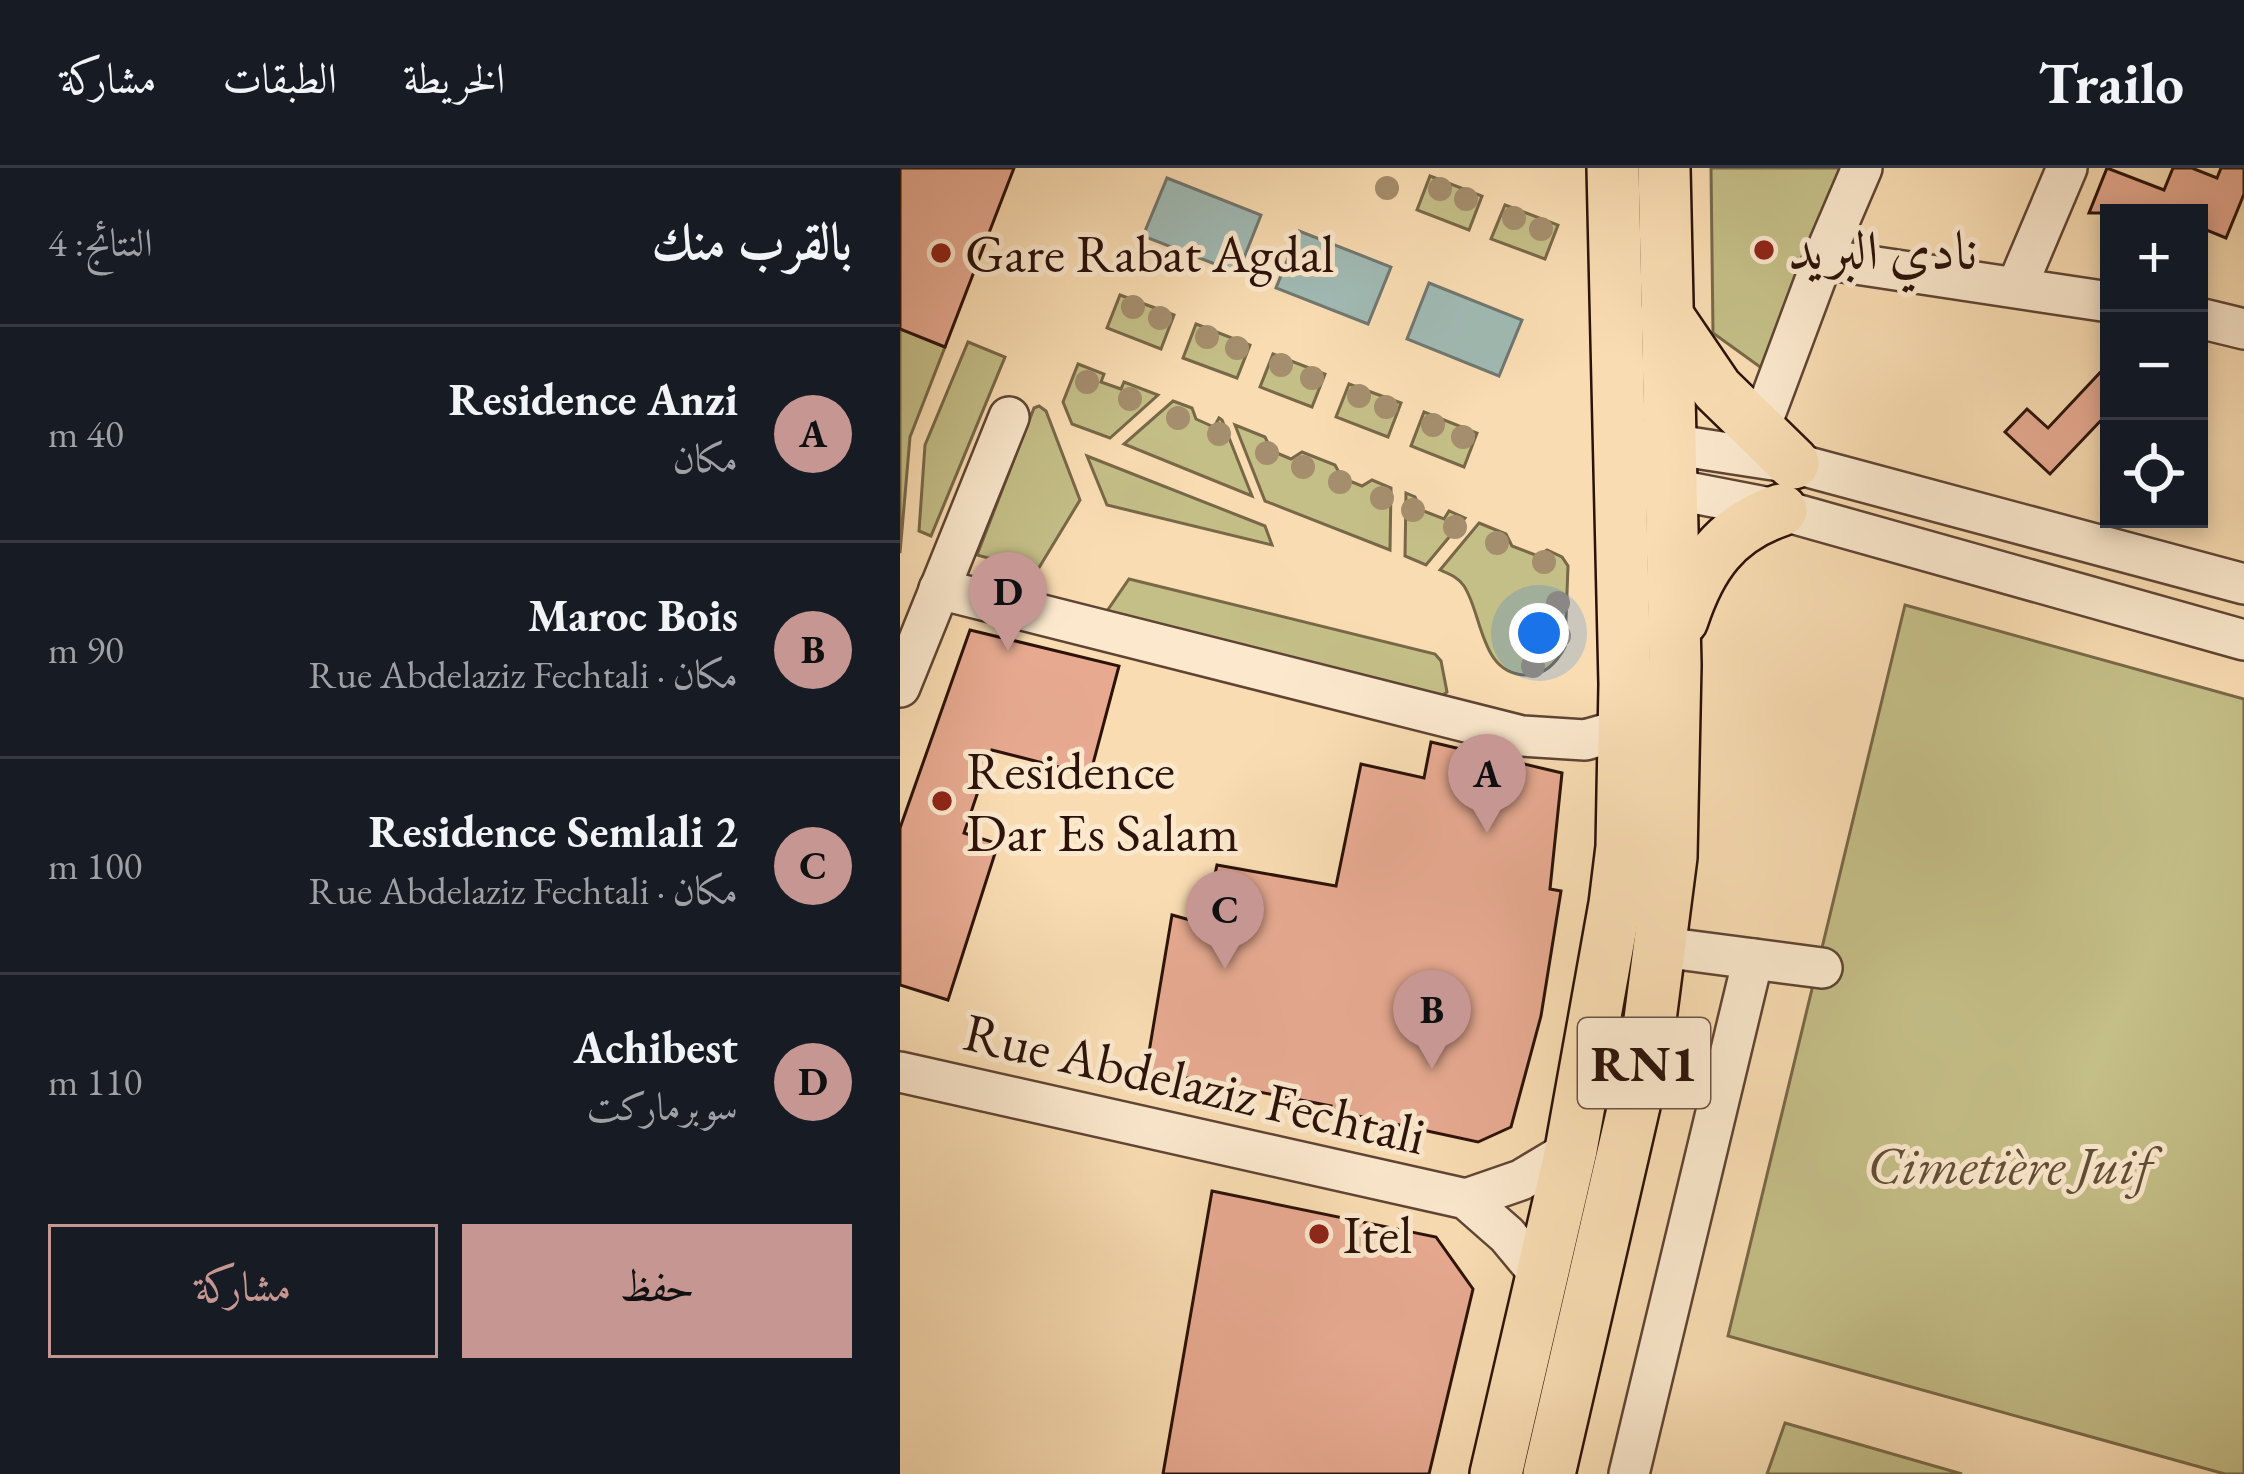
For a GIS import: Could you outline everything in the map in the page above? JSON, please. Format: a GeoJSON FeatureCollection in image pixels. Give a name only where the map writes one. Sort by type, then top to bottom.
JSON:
{"type":"FeatureCollection","features":[{"type":"Feature","properties":{"kind":"main road","name":"RN1"},"geometry":{"type":"LineString","coordinates":[[1496,1474],[1571,1150],[1622,847],[1613,168]]}},
{"type":"Feature","properties":{"kind":"main road","name":"RN1"},"geometry":{"type":"LineString","coordinates":[[1550,1474],[1646,1058],[1662,947],[1676,774],[1664,168]]}},
{"type":"Feature","properties":{"kind":"main road"},"geometry":{"type":"LineString","coordinates":[[1666,314],[1777,469],[1739,529],[1707,560],[1675,644]]}},
{"type":"Feature","properties":{"kind":"street"},"geometry":{"type":"LineString","coordinates":[[1777,469],[1823,259],[1862,168]]}},
{"type":"Feature","properties":{"kind":"street"},"geometry":{"type":"LineString","coordinates":[[2017,286],[2067,168]]}},
{"type":"Feature","properties":{"kind":"street"},"geometry":{"type":"LineString","coordinates":[[1823,259],[2100,300]]}},
{"type":"Feature","properties":{"kind":"street"},"geometry":{"type":"LineString","coordinates":[[2208,320],[2244,329]]}},
{"type":"Feature","properties":{"kind":"street"},"geometry":{"type":"LineString","coordinates":[[900,687],[1009,417]]}},
{"type":"Feature","properties":{"kind":"street"},"geometry":{"type":"LineString","coordinates":[[1620,458],[1670,466],[1777,469],[2244,584]]}},
{"type":"Feature","properties":{"kind":"street"},"geometry":{"type":"LineString","coordinates":[[1777,469],[2244,640]]}},
{"type":"Feature","properties":{"kind":"street"},"geometry":{"type":"LineString","coordinates":[[939,589],[1522,736],[1586,740],[1624,729]]}},
{"type":"Feature","properties":{"kind":"street"},"geometry":{"type":"LineString","coordinates":[[1662,947],[1822,968]]}},
{"type":"Feature","properties":{"kind":"street"},"geometry":{"type":"LineString","coordinates":[[1629,1474],[1753,958]]}},
{"type":"Feature","properties":{"kind":"street","name":"Rue Abdelaziz Fechtali"},"geometry":{"type":"LineString","coordinates":[[900,1072],[1466,1199]]}},
{"type":"Feature","properties":{"kind":"street"},"geometry":{"type":"LineString","coordinates":[[1542,1277],[1507,1235],[1466,1199],[1521,1180],[1571,1150]]}},
{"type":"Feature","properties":{"kind":"green space","name":"نادي البريد"},"geometry":{"type":"Polygon","coordinates":[[[1711,168],[1849,168],[1767,372],[1713,333],[1711,168]]]}},
{"type":"Feature","properties":{"kind":"green space"},"geometry":{"type":"Polygon","coordinates":[[[1430,176],[1482,196],[1469,230],[1417,210],[1430,176]]]}},
{"type":"Feature","properties":{"kind":"green space"},"geometry":{"type":"Polygon","coordinates":[[[1505,205],[1558,225],[1545,259],[1491,239],[1505,205]]]}},
{"type":"Feature","properties":{"kind":"green space"},"geometry":{"type":"Polygon","coordinates":[[[1120,295],[1174,315],[1161,349],[1107,328],[1120,295]]]}},
{"type":"Feature","properties":{"kind":"green space"},"geometry":{"type":"Polygon","coordinates":[[[1196,324],[1250,345],[1237,378],[1183,358],[1196,324]]]}},
{"type":"Feature","properties":{"kind":"green space"},"geometry":{"type":"Polygon","coordinates":[[[900,329],[945,347],[910,437],[900,553],[900,329]]]}},
{"type":"Feature","properties":{"kind":"green space"},"geometry":{"type":"Polygon","coordinates":[[[968,342],[1005,357],[931,536],[919,531],[925,445],[968,342]]]}},
{"type":"Feature","properties":{"kind":"green space"},"geometry":{"type":"Polygon","coordinates":[[[1273,354],[1325,374],[1312,407],[1260,387],[1273,354]]]}},
{"type":"Feature","properties":{"kind":"green space"},"geometry":{"type":"Polygon","coordinates":[[[1078,364],[1104,374],[1101,382],[1121,389],[1124,382],[1158,395],[1110,438],[1072,424],[1063,402],[1078,364]]]}},
{"type":"Feature","properties":{"kind":"green space"},"geometry":{"type":"Polygon","coordinates":[[[1349,384],[1401,403],[1388,437],[1336,417],[1349,384]]]}},
{"type":"Feature","properties":{"kind":"green space"},"geometry":{"type":"Polygon","coordinates":[[[1173,401],[1192,408],[1196,419],[1214,427],[1222,420],[1252,496],[1124,444],[1173,401]]]}},
{"type":"Feature","properties":{"kind":"green space"},"geometry":{"type":"Polygon","coordinates":[[[1034,408],[1046,411],[1080,500],[1037,571],[977,555],[1034,408]]]}},
{"type":"Feature","properties":{"kind":"green space"},"geometry":{"type":"Polygon","coordinates":[[[1424,412],[1477,433],[1464,467],[1411,446],[1424,412]]]}},
{"type":"Feature","properties":{"kind":"green space"},"geometry":{"type":"Polygon","coordinates":[[[1235,425],[1265,437],[1272,451],[1291,459],[1302,452],[1335,465],[1342,478],[1362,486],[1372,480],[1391,488],[1390,550],[1265,501],[1235,425]]]}},
{"type":"Feature","properties":{"kind":"green space"},"geometry":{"type":"Polygon","coordinates":[[[1087,456],[1265,526],[1272,545],[1107,505],[1087,456]]]}},
{"type":"Feature","properties":{"kind":"green space"},"geometry":{"type":"Polygon","coordinates":[[[1406,493],[1415,497],[1421,510],[1444,519],[1449,511],[1465,518],[1426,565],[1405,556],[1406,493]]]}},
{"type":"Feature","properties":{"kind":"green space"},"geometry":{"type":"Polygon","coordinates":[[[1479,523],[1506,534],[1512,546],[1538,556],[1547,550],[1568,566],[1565,647],[1540,673],[1512,673],[1500,666],[1485,642],[1464,586],[1440,570],[1479,523]]]}},
{"type":"Feature","properties":{"kind":"green space"},"geometry":{"type":"Polygon","coordinates":[[[1129,579],[1435,654],[1441,661],[1447,692],[1442,696],[1107,611],[1129,579]]]}},
{"type":"Feature","properties":{"kind":"green space","name":"Cimetière Juif"},"geometry":{"type":"Polygon","coordinates":[[[1905,605],[2244,699],[2244,1474],[2225,1474],[1728,1336],[1905,605]]]}},
{"type":"Feature","properties":{"kind":"green space"},"geometry":{"type":"Polygon","coordinates":[[[1785,1423],[1962,1474],[1767,1474],[1785,1423]]]}},
{"type":"Feature","properties":{"kind":"water"},"geometry":{"type":"Polygon","coordinates":[[[1167,178],[1261,215],[1238,273],[1143,236],[1167,178]]]}},
{"type":"Feature","properties":{"kind":"water"},"geometry":{"type":"Polygon","coordinates":[[[1299,231],[1391,267],[1368,324],[1276,288],[1299,231]]]}},
{"type":"Feature","properties":{"kind":"water"},"geometry":{"type":"Polygon","coordinates":[[[1429,283],[1522,320],[1499,376],[1407,339],[1429,283]]]}},
{"type":"Feature","properties":{"kind":"building","name":"Gare Rabat Agdal"},"geometry":{"type":"Polygon","coordinates":[[[900,168],[1014,168],[945,347],[900,329],[900,168]]]}},
{"type":"Feature","properties":{"kind":"building"},"geometry":{"type":"Polygon","coordinates":[[[2107,168],[2164,190],[2173,168],[2192,168],[2217,178],[2221,168],[2244,168],[2244,194],[2226,238],[2208,231],[2208,204],[2100,204],[2100,213],[2089,213],[2107,168]]]}},
{"type":"Feature","properties":{"kind":"building"},"geometry":{"type":"Polygon","coordinates":[[[2100,373],[2100,421],[2050,474],[2005,432],[2027,409],[2048,428],[2100,373]]]}},
{"type":"Feature","properties":{"kind":"building","name":"Residence Dar Es Salam"},"geometry":{"type":"Polygon","coordinates":[[[970,630],[1119,666],[1090,775],[992,750],[964,833],[998,844],[948,1000],[900,985],[900,828],[970,630]]]}},
{"type":"Feature","properties":{"kind":"building"},"geometry":{"type":"Polygon","coordinates":[[[1431,742],[1562,773],[1550,889],[1561,891],[1541,1016],[1511,1127],[1478,1142],[1330,1110],[1331,1106],[1146,1070],[1172,915],[1204,924],[1217,865],[1336,886],[1361,764],[1424,778],[1431,742]]]}},
{"type":"Feature","properties":{"kind":"building"},"geometry":{"type":"Polygon","coordinates":[[[1212,1191],[1436,1237],[1473,1289],[1429,1474],[1163,1474],[1212,1191]]]}},
{"type":"Feature","properties":{"kind":"place","name":"نادي البريد"},"geometry":{"type":"Point","coordinates":[1764,250]}},
{"type":"Feature","properties":{"kind":"place","name":"Gare Rabat Agdal"},"geometry":{"type":"Point","coordinates":[941,253]}},
{"type":"Feature","properties":{"kind":"place","name":"Achibest"},"geometry":{"type":"Point","coordinates":[1008,651]}},
{"type":"Feature","properties":{"kind":"place","name":"Residence Dar Es Salam"},"geometry":{"type":"Point","coordinates":[942,801]}},
{"type":"Feature","properties":{"kind":"place","name":"Residence Anzi"},"geometry":{"type":"Point","coordinates":[1487,833]}},
{"type":"Feature","properties":{"kind":"place","name":"Residence Semlali 2"},"geometry":{"type":"Point","coordinates":[1225,969]}},
{"type":"Feature","properties":{"kind":"place","name":"Maroc Bois"},"geometry":{"type":"Point","coordinates":[1432,1069]}},
{"type":"Feature","properties":{"kind":"place","name":"Itel"},"geometry":{"type":"Point","coordinates":[1319,1234]}}]}
